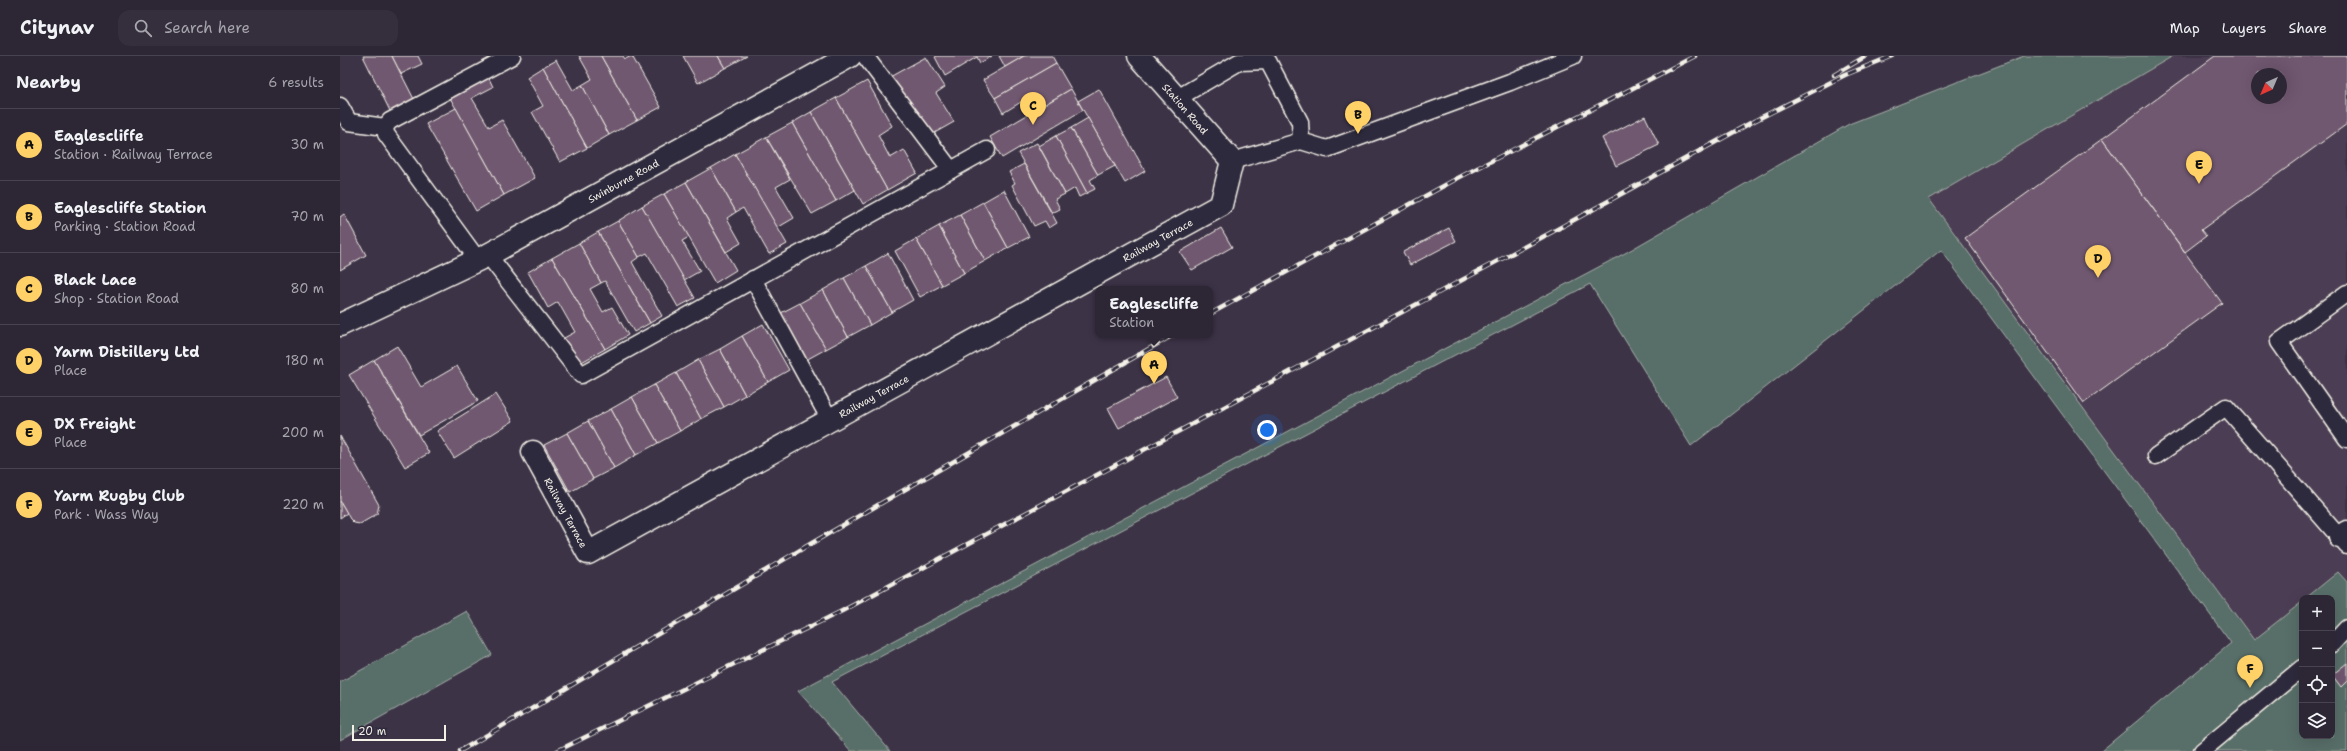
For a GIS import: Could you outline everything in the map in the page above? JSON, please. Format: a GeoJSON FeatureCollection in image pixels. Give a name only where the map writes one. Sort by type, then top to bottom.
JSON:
{"type":"FeatureCollection","features":[{"type":"Feature","properties":{"kind":"street","name":"Swinburne Road"},"geometry":{"type":"LineString","coordinates":[[340,325],[483,258],[850,56]]}},
{"type":"Feature","properties":{"kind":"street","name":"Station Road"},"geometry":{"type":"LineString","coordinates":[[1139,56],[1232,161]]}},
{"type":"Feature","properties":{"kind":"street","name":"Railway Terrace"},"geometry":{"type":"LineString","coordinates":[[533,452],[588,553],[1221,205],[1232,161]]}},
{"type":"Feature","properties":{"kind":"lane"},"geometry":{"type":"LineString","coordinates":[[512,56],[390,121],[385,127],[386,134],[483,258],[581,376],[987,150]]}},
{"type":"Feature","properties":{"kind":"lane"},"geometry":{"type":"LineString","coordinates":[[865,56],[951,170]]}},
{"type":"Feature","properties":{"kind":"lane"},"geometry":{"type":"LineString","coordinates":[[1232,161],[1301,141],[1327,149],[1510,82],[1573,56]]}},
{"type":"Feature","properties":{"kind":"lane"},"geometry":{"type":"LineString","coordinates":[[1176,99],[1239,62],[1268,61],[1300,122],[1301,141]]}},
{"type":"Feature","properties":{"kind":"lane"},"geometry":{"type":"LineString","coordinates":[[340,106],[349,122],[385,127]]}},
{"type":"Feature","properties":{"kind":"lane"},"geometry":{"type":"LineString","coordinates":[[753,279],[830,420]]}},
{"type":"Feature","properties":{"kind":"lane"},"geometry":{"type":"LineString","coordinates":[[2347,293],[2279,342],[2347,439]]}},
{"type":"Feature","properties":{"kind":"lane"},"geometry":{"type":"LineString","coordinates":[[2156,456],[2226,407],[2345,538]]}},
{"type":"Feature","properties":{"kind":"lane"},"geometry":{"type":"LineString","coordinates":[[2335,641],[2347,628]]}},
{"type":"Feature","properties":{"kind":"lane"},"geometry":{"type":"LineString","coordinates":[[2202,751],[2299,670]]}},
{"type":"Feature","properties":{"kind":"shaded area"},"geometry":{"type":"Polygon","coordinates":[[[2173,56],[2347,56],[2347,582],[2338,572],[2310,595],[2299,595],[2299,604],[2255,641],[1929,198],[2173,56]]]}},
{"type":"Feature","properties":{"kind":"green space"},"geometry":{"type":"Polygon","coordinates":[[[2024,56],[2173,56],[1929,199],[2254,640],[2299,604],[2299,739],[2335,739],[2335,595],[2310,595],[2338,572],[2347,582],[2347,751],[2101,751],[2231,643],[1941,250],[1691,446],[1590,284],[832,682],[890,751],[851,751],[798,691],[1627,252],[1849,124],[2024,56]]]}},
{"type":"Feature","properties":{"kind":"green space"},"geometry":{"type":"Polygon","coordinates":[[[467,611],[492,655],[340,740],[340,682],[467,611]]]}},
{"type":"Feature","properties":{"kind":"building"},"geometry":{"type":"Polygon","coordinates":[[[363,56],[392,56],[416,103],[392,115],[363,56]]]}},
{"type":"Feature","properties":{"kind":"building"},"geometry":{"type":"Polygon","coordinates":[[[392,56],[418,56],[422,64],[401,74],[392,56]]]}},
{"type":"Feature","properties":{"kind":"building"},"geometry":{"type":"Polygon","coordinates":[[[579,56],[601,56],[637,120],[609,135],[582,85],[592,79],[579,56]]]}},
{"type":"Feature","properties":{"kind":"building"},"geometry":{"type":"Polygon","coordinates":[[[601,56],[623,56],[625,59],[632,56],[661,107],[637,120],[601,56]]]}},
{"type":"Feature","properties":{"kind":"building"},"geometry":{"type":"Polygon","coordinates":[[[683,56],[718,56],[725,68],[698,83],[683,56]]]}},
{"type":"Feature","properties":{"kind":"building"},"geometry":{"type":"Polygon","coordinates":[[[718,56],[747,56],[725,68],[718,56]]]}},
{"type":"Feature","properties":{"kind":"building"},"geometry":{"type":"Polygon","coordinates":[[[992,56],[980,63],[977,57],[945,76],[935,57],[992,56]]]}},
{"type":"Feature","properties":{"kind":"building"},"geometry":{"type":"Polygon","coordinates":[[[999,56],[1024,56],[1005,67],[999,56]]]}},
{"type":"Feature","properties":{"kind":"building"},"geometry":{"type":"Polygon","coordinates":[[[1024,56],[1052,56],[1056,63],[995,98],[983,80],[1024,56]]]}},
{"type":"Feature","properties":{"kind":"building"},"geometry":{"type":"Polygon","coordinates":[[[2215,56],[2347,56],[2347,124],[2201,230],[2206,236],[2185,252],[2102,139],[2215,56]]]}},
{"type":"Feature","properties":{"kind":"building"},"geometry":{"type":"Polygon","coordinates":[[[926,57],[945,87],[936,93],[954,122],[931,135],[888,78],[926,57]]]}},
{"type":"Feature","properties":{"kind":"building"},"geometry":{"type":"Polygon","coordinates":[[[556,60],[573,90],[582,85],[609,135],[587,148],[543,67],[556,60]]]}},
{"type":"Feature","properties":{"kind":"building"},"geometry":{"type":"Polygon","coordinates":[[[1056,63],[1071,89],[1028,114],[1021,102],[1003,113],[995,98],[1056,63]]]}},
{"type":"Feature","properties":{"kind":"building"},"geometry":{"type":"Polygon","coordinates":[[[543,67],[587,148],[560,162],[532,112],[543,106],[527,77],[543,67]]]}},
{"type":"Feature","properties":{"kind":"building"},"geometry":{"type":"Polygon","coordinates":[[[487,74],[493,87],[472,98],[489,127],[502,120],[535,178],[504,195],[449,96],[487,74]]]}},
{"type":"Feature","properties":{"kind":"building"},"geometry":{"type":"Polygon","coordinates":[[[867,81],[892,126],[878,135],[890,158],[904,150],[917,173],[887,190],[836,98],[867,81]]]}},
{"type":"Feature","properties":{"kind":"building"},"geometry":{"type":"Polygon","coordinates":[[[1071,89],[1083,110],[1002,158],[990,137],[1071,89]]]}},
{"type":"Feature","properties":{"kind":"building"},"geometry":{"type":"Polygon","coordinates":[[[1099,89],[1145,171],[1125,183],[1078,101],[1099,89]]]}},
{"type":"Feature","properties":{"kind":"building"},"geometry":{"type":"Polygon","coordinates":[[[836,98],[887,190],[863,204],[811,112],[836,98]]]}},
{"type":"Feature","properties":{"kind":"building"},"geometry":{"type":"Polygon","coordinates":[[[456,108],[504,195],[476,211],[426,124],[456,108]]]}},
{"type":"Feature","properties":{"kind":"building"},"geometry":{"type":"Polygon","coordinates":[[[811,112],[855,190],[836,201],[792,123],[811,112]]]}},
{"type":"Feature","properties":{"kind":"building"},"geometry":{"type":"Polygon","coordinates":[[[1645,116],[1659,145],[1616,166],[1602,138],[1645,116]]]}},
{"type":"Feature","properties":{"kind":"building"},"geometry":{"type":"Polygon","coordinates":[[[1088,118],[1115,166],[1098,175],[1071,128],[1088,118]]]}},
{"type":"Feature","properties":{"kind":"building"},"geometry":{"type":"Polygon","coordinates":[[[792,123],[836,201],[812,214],[766,137],[792,123]]]}},
{"type":"Feature","properties":{"kind":"building"},"geometry":{"type":"Polygon","coordinates":[[[1071,128],[1098,175],[1090,180],[1095,189],[1087,193],[1056,136],[1071,128]]]}},
{"type":"Feature","properties":{"kind":"building"},"geometry":{"type":"Polygon","coordinates":[[[1056,136],[1087,193],[1079,197],[1075,188],[1065,194],[1039,146],[1056,136]]]}},
{"type":"Feature","properties":{"kind":"building"},"geometry":{"type":"Polygon","coordinates":[[[766,137],[790,179],[776,187],[794,218],[777,228],[735,154],[766,137]]]}},
{"type":"Feature","properties":{"kind":"building"},"geometry":{"type":"Polygon","coordinates":[[[2102,139],[2222,303],[2084,403],[1965,238],[2102,139]]]}},
{"type":"Feature","properties":{"kind":"building"},"geometry":{"type":"Polygon","coordinates":[[[1037,143],[1065,194],[1055,199],[1060,209],[1052,213],[1018,153],[1037,143]]]}},
{"type":"Feature","properties":{"kind":"building"},"geometry":{"type":"Polygon","coordinates":[[[735,154],[787,244],[769,254],[743,208],[736,212],[711,168],[735,154]]]}},
{"type":"Feature","properties":{"kind":"building"},"geometry":{"type":"Polygon","coordinates":[[[1024,164],[1057,223],[1049,228],[1045,221],[1034,226],[1012,185],[1015,183],[1009,172],[1024,164]]]}},
{"type":"Feature","properties":{"kind":"building"},"geometry":{"type":"Polygon","coordinates":[[[711,168],[736,212],[727,218],[741,243],[726,252],[686,182],[711,168]]]}},
{"type":"Feature","properties":{"kind":"building"},"geometry":{"type":"Polygon","coordinates":[[[686,182],[736,270],[715,283],[664,194],[686,182]]]}},
{"type":"Feature","properties":{"kind":"building"},"geometry":{"type":"Polygon","coordinates":[[[1004,190],[1029,237],[1008,248],[983,202],[1004,190]]]}},
{"type":"Feature","properties":{"kind":"building"},"geometry":{"type":"Polygon","coordinates":[[[664,194],[689,237],[682,241],[700,271],[684,280],[642,206],[664,194]]]}},
{"type":"Feature","properties":{"kind":"building"},"geometry":{"type":"Polygon","coordinates":[[[983,202],[1008,248],[985,261],[960,215],[983,202]]]}},
{"type":"Feature","properties":{"kind":"building"},"geometry":{"type":"Polygon","coordinates":[[[642,206],[695,298],[678,307],[647,253],[639,257],[618,221],[642,206]]]}},
{"type":"Feature","properties":{"kind":"building"},"geometry":{"type":"Polygon","coordinates":[[[344,214],[366,255],[340,270],[340,217],[344,214]]]}},
{"type":"Feature","properties":{"kind":"building"},"geometry":{"type":"Polygon","coordinates":[[[960,215],[985,261],[964,273],[939,226],[960,215]]]}},
{"type":"Feature","properties":{"kind":"building"},"geometry":{"type":"Polygon","coordinates":[[[618,221],[639,257],[632,262],[662,316],[650,323],[598,232],[618,221]]]}},
{"type":"Feature","properties":{"kind":"building"},"geometry":{"type":"Polygon","coordinates":[[[939,226],[964,273],[942,285],[916,239],[939,226]]]}},
{"type":"Feature","properties":{"kind":"building"},"geometry":{"type":"Polygon","coordinates":[[[1221,228],[1232,247],[1192,270],[1180,252],[1221,228]]]}},
{"type":"Feature","properties":{"kind":"building"},"geometry":{"type":"Polygon","coordinates":[[[1449,228],[1456,241],[1410,265],[1403,252],[1449,228]]]}},
{"type":"Feature","properties":{"kind":"building"},"geometry":{"type":"Polygon","coordinates":[[[598,232],[650,323],[634,332],[605,281],[601,283],[579,243],[598,232]]]}},
{"type":"Feature","properties":{"kind":"building"},"geometry":{"type":"Polygon","coordinates":[[[916,239],[942,285],[920,297],[895,251],[916,239]]]}},
{"type":"Feature","properties":{"kind":"building"},"geometry":{"type":"Polygon","coordinates":[[[579,243],[601,283],[590,289],[603,312],[612,307],[628,335],[605,349],[552,258],[579,243]]]}},
{"type":"Feature","properties":{"kind":"building"},"geometry":{"type":"Polygon","coordinates":[[[888,253],[913,300],[892,312],[866,266],[888,253]]]}},
{"type":"Feature","properties":{"kind":"building"},"geometry":{"type":"Polygon","coordinates":[[[552,258],[605,349],[578,364],[564,338],[575,332],[558,302],[548,308],[528,272],[552,258]]]}},
{"type":"Feature","properties":{"kind":"building"},"geometry":{"type":"Polygon","coordinates":[[[866,266],[892,312],[870,325],[844,278],[866,266]]]}},
{"type":"Feature","properties":{"kind":"building"},"geometry":{"type":"Polygon","coordinates":[[[844,278],[870,325],[848,337],[823,290],[844,278]]]}},
{"type":"Feature","properties":{"kind":"building"},"geometry":{"type":"Polygon","coordinates":[[[823,290],[848,337],[826,349],[800,303],[823,290]]]}},
{"type":"Feature","properties":{"kind":"building"},"geometry":{"type":"Polygon","coordinates":[[[800,303],[826,349],[804,361],[779,314],[800,303]]]}},
{"type":"Feature","properties":{"kind":"building"},"geometry":{"type":"Polygon","coordinates":[[[763,324],[789,370],[768,382],[742,336],[763,324]]]}},
{"type":"Feature","properties":{"kind":"building"},"geometry":{"type":"Polygon","coordinates":[[[742,336],[768,382],[745,395],[720,349],[742,336]]]}},
{"type":"Feature","properties":{"kind":"building"},"geometry":{"type":"Polygon","coordinates":[[[397,346],[421,387],[457,366],[478,401],[419,435],[374,360],[397,346]]]}},
{"type":"Feature","properties":{"kind":"building"},"geometry":{"type":"Polygon","coordinates":[[[720,349],[745,395],[724,407],[698,360],[720,349]]]}},
{"type":"Feature","properties":{"kind":"building"},"geometry":{"type":"Polygon","coordinates":[[[374,360],[429,453],[405,467],[349,375],[374,360]]]}},
{"type":"Feature","properties":{"kind":"building"},"geometry":{"type":"Polygon","coordinates":[[[698,360],[724,407],[701,419],[676,373],[698,360]]]}},
{"type":"Feature","properties":{"kind":"building"},"geometry":{"type":"Polygon","coordinates":[[[676,373],[701,419],[680,431],[654,385],[676,373]]]}},
{"type":"Feature","properties":{"kind":"building"},"geometry":{"type":"Polygon","coordinates":[[[1166,377],[1177,397],[1119,428],[1108,408],[1166,377]]]}},
{"type":"Feature","properties":{"kind":"building"},"geometry":{"type":"Polygon","coordinates":[[[654,385],[680,431],[658,443],[632,397],[654,385]]]}},
{"type":"Feature","properties":{"kind":"building"},"geometry":{"type":"Polygon","coordinates":[[[496,394],[513,421],[454,458],[437,431],[496,394]]]}},
{"type":"Feature","properties":{"kind":"building"},"geometry":{"type":"Polygon","coordinates":[[[632,397],[658,443],[636,455],[611,409],[632,397]]]}},
{"type":"Feature","properties":{"kind":"building"},"geometry":{"type":"Polygon","coordinates":[[[611,409],[636,455],[614,468],[588,421],[611,409]]]}},
{"type":"Feature","properties":{"kind":"building"},"geometry":{"type":"Polygon","coordinates":[[[588,421],[614,468],[593,479],[567,433],[588,421]]]}},
{"type":"Feature","properties":{"kind":"building"},"geometry":{"type":"Polygon","coordinates":[[[567,433],[593,479],[570,492],[544,445],[567,433]]]}},
{"type":"Feature","properties":{"kind":"building"},"geometry":{"type":"Polygon","coordinates":[[[340,436],[379,505],[377,514],[360,524],[354,523],[350,519],[340,501],[340,436]]]}},
{"type":"Feature","properties":{"kind":"building"},"geometry":{"type":"Polygon","coordinates":[[[340,501],[347,513],[340,518],[340,501]]]}},
{"type":"Feature","properties":{"kind":"building"},"geometry":{"type":"Polygon","coordinates":[[[2347,663],[2347,681],[2341,687],[2335,679],[2335,673],[2347,663]]]}},
{"type":"Feature","properties":{"kind":"railway"},"geometry":{"type":"LineString","coordinates":[[1213,312],[1458,178],[1695,56]]}},
{"type":"Feature","properties":{"kind":"railway"},"geometry":{"type":"LineString","coordinates":[[1834,75],[1866,56]]}},
{"type":"Feature","properties":{"kind":"railway"},"geometry":{"type":"LineString","coordinates":[[557,751],[842,611],[1552,232],[1754,121],[1845,75],[1892,56]]}},
{"type":"Feature","properties":{"kind":"railway"},"geometry":{"type":"LineString","coordinates":[[460,751],[812,543],[1168,338]]}},
{"type":"Feature","properties":{"kind":"place","name":"Black Lace"},"geometry":{"type":"Point","coordinates":[1033,125]}},
{"type":"Feature","properties":{"kind":"place","name":"Eaglescliffe Station"},"geometry":{"type":"Point","coordinates":[1358,134]}},
{"type":"Feature","properties":{"kind":"place","name":"DX Freight"},"geometry":{"type":"Point","coordinates":[2199,184]}},
{"type":"Feature","properties":{"kind":"place","name":"Yarm Distillery Ltd"},"geometry":{"type":"Point","coordinates":[2098,278]}},
{"type":"Feature","properties":{"kind":"place","name":"Eaglescliffe"},"geometry":{"type":"Point","coordinates":[1154,384]}},
{"type":"Feature","properties":{"kind":"place","name":"Yarm Rugby Club"},"geometry":{"type":"Point","coordinates":[2250,688]}}]}
